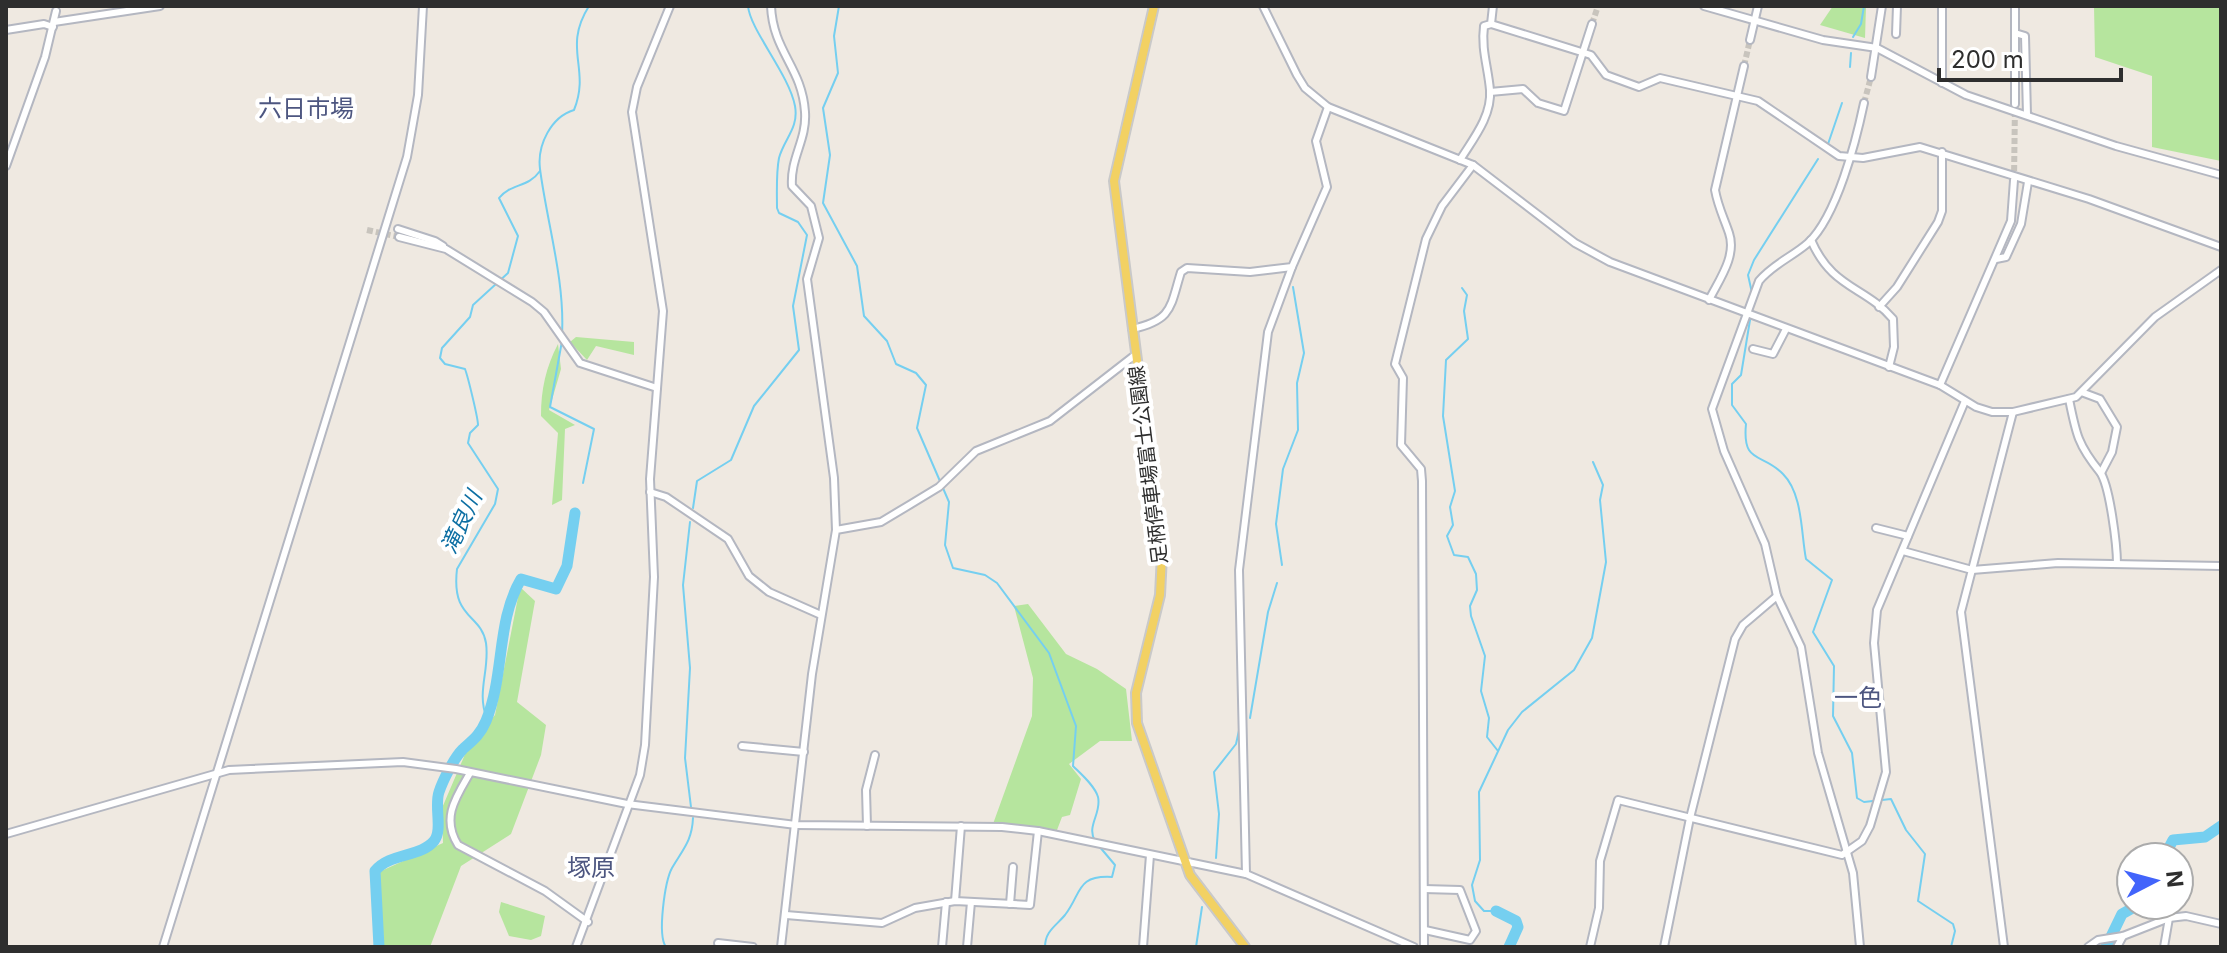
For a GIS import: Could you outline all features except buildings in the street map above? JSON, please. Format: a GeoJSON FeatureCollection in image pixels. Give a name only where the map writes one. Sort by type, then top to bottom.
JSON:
{"type":"FeatureCollection","features":[{"type":"Feature","properties":{"kind":"main road","name":"足柄停車場富士公園線"},"geometry":{"type":"LineString","coordinates":[[1154,6],[1114,181],[1162,555],[1160,595],[1136,693],[1137,723],[1185,862],[1198,887],[1234,929],[1245,947]]}},
{"type":"Feature","properties":{"kind":"street"},"geometry":{"type":"LineString","coordinates":[[6,30],[54,25],[160,6]]}},
{"type":"Feature","properties":{"kind":"street"},"geometry":{"type":"LineString","coordinates":[[163,947],[407,157],[418,95],[423,6]]}},
{"type":"Feature","properties":{"kind":"street"},"geometry":{"type":"LineString","coordinates":[[576,947],[588,922],[627,804],[640,775],[645,745],[654,577],[650,492],[663,311],[632,112],[637,87],[670,6]]}},
{"type":"Feature","properties":{"kind":"street"},"geometry":{"type":"LineString","coordinates":[[771,6],[772,30],[800,82],[805,114],[804,131],[790,166],[792,186],[811,206],[819,238],[807,279],[834,478],[836,530],[821,615],[781,947]]}},
{"type":"Feature","properties":{"kind":"street"},"geometry":{"type":"LineString","coordinates":[[1263,6],[1305,88],[1328,107],[1473,165],[1597,256],[1940,385],[1982,410],[2013,412],[2084,393],[2155,317],[2221,270]]}},
{"type":"Feature","properties":{"kind":"street"},"geometry":{"type":"LineString","coordinates":[[1491,24],[1493,6]]}},
{"type":"Feature","properties":{"kind":"street"},"geometry":{"type":"LineString","coordinates":[[1704,6],[1823,40],[1877,48],[1942,83],[2027,115],[2131,151],[2221,175]]}},
{"type":"Feature","properties":{"kind":"street"},"geometry":{"type":"LineString","coordinates":[[1750,40],[1758,6]]}},
{"type":"Feature","properties":{"kind":"street"},"geometry":{"type":"LineString","coordinates":[[1871,77],[1882,6]]}},
{"type":"Feature","properties":{"kind":"street"},"geometry":{"type":"LineString","coordinates":[[1896,34],[1897,6]]}},
{"type":"Feature","properties":{"kind":"street"},"geometry":{"type":"LineString","coordinates":[[1942,6],[1942,83]]}},
{"type":"Feature","properties":{"kind":"street"},"geometry":{"type":"LineString","coordinates":[[2015,6],[2015,104]]}},
{"type":"Feature","properties":{"kind":"street"},"geometry":{"type":"LineString","coordinates":[[6,166],[56,11]]}},
{"type":"Feature","properties":{"kind":"street"},"geometry":{"type":"LineString","coordinates":[[1460,160],[1485,119],[1490,92],[1481,47],[1484,26],[1491,24],[1583,52],[1595,58],[1611,78],[1639,87],[1660,78],[1763,103],[1826,151],[1851,159],[1910,146],[1942,152],[2221,247]]}},
{"type":"Feature","properties":{"kind":"street"},"geometry":{"type":"LineString","coordinates":[[1490,92],[1523,89],[1538,103],[1564,111],[1592,24]]}},
{"type":"Feature","properties":{"kind":"street"},"geometry":{"type":"LineString","coordinates":[[2015,33],[2025,36],[2027,115]]}},
{"type":"Feature","properties":{"kind":"street"},"geometry":{"type":"LineString","coordinates":[[1709,300],[1731,255],[1730,236],[1718,211],[1715,190],[1744,66]]}},
{"type":"Feature","properties":{"kind":"street"},"geometry":{"type":"LineString","coordinates":[[1860,947],[1848,854],[1834,819],[1818,753],[1801,647],[1777,596],[1765,544],[1724,451],[1712,409],[1755,290],[1768,270],[1811,240],[1851,159],[1864,103]]}},
{"type":"Feature","properties":{"kind":"street"},"geometry":{"type":"LineString","coordinates":[[1246,874],[1239,570],[1268,332],[1327,187],[1316,141],[1328,107]]}},
{"type":"Feature","properties":{"kind":"street"},"geometry":{"type":"LineString","coordinates":[[1879,307],[1897,287],[1938,222],[1942,211],[1942,152]]}},
{"type":"Feature","properties":{"kind":"street"},"geometry":{"type":"LineString","coordinates":[[1424,947],[1421,469],[1401,445],[1403,378],[1395,364],[1426,239],[1442,206],[1473,165]]}},
{"type":"Feature","properties":{"kind":"street"},"geometry":{"type":"LineString","coordinates":[[1940,385],[2013,215],[2014,180]]}},
{"type":"Feature","properties":{"kind":"street"},"geometry":{"type":"LineString","coordinates":[[1996,259],[2006,257],[2021,224],[2028,182]]}},
{"type":"Feature","properties":{"kind":"street"},"geometry":{"type":"LineString","coordinates":[[399,233],[446,249],[475,264],[487,277],[544,312],[580,363],[657,388]]}},
{"type":"Feature","properties":{"kind":"street"},"geometry":{"type":"LineString","coordinates":[[1811,240],[1819,257],[1834,276],[1893,319],[1894,347],[1889,367]]}},
{"type":"Feature","properties":{"kind":"street"},"geometry":{"type":"LineString","coordinates":[[1132,329],[1159,322],[1166,314],[1181,272],[1187,268],[1250,272],[1292,267]]}},
{"type":"Feature","properties":{"kind":"street"},"geometry":{"type":"LineString","coordinates":[[1753,349],[1773,354],[1786,329]]}},
{"type":"Feature","properties":{"kind":"street"},"geometry":{"type":"LineString","coordinates":[[836,530],[881,522],[939,487],[976,451],[1050,421],[1135,355]]}},
{"type":"Feature","properties":{"kind":"street"},"geometry":{"type":"LineString","coordinates":[[2084,393],[2100,399],[2117,427],[2112,452],[2101,473]]}},
{"type":"Feature","properties":{"kind":"street"},"geometry":{"type":"LineString","coordinates":[[2069,399],[2080,444],[2091,466],[2101,473],[2116,533],[2117,564]]}},
{"type":"Feature","properties":{"kind":"street"},"geometry":{"type":"LineString","coordinates":[[1848,854],[1862,841],[1878,807],[1886,762],[1874,624],[1887,581],[1903,551],[1965,401]]}},
{"type":"Feature","properties":{"kind":"street"},"geometry":{"type":"LineString","coordinates":[[2004,947],[1961,612],[2013,412]]}},
{"type":"Feature","properties":{"kind":"street"},"geometry":{"type":"LineString","coordinates":[[650,492],[666,497],[728,539],[749,576],[769,592],[821,615]]}},
{"type":"Feature","properties":{"kind":"street"},"geometry":{"type":"LineString","coordinates":[[1876,528],[1908,536]]}},
{"type":"Feature","properties":{"kind":"street"},"geometry":{"type":"LineString","coordinates":[[1903,551],[1972,570],[2058,563],[2221,566]]}},
{"type":"Feature","properties":{"kind":"street"},"geometry":{"type":"LineString","coordinates":[[1664,947],[1690,818],[1735,639],[1743,625],[1777,596]]}},
{"type":"Feature","properties":{"kind":"street"},"geometry":{"type":"LineString","coordinates":[[742,746],[804,752]]}},
{"type":"Feature","properties":{"kind":"street"},"geometry":{"type":"LineString","coordinates":[[867,826],[866,790],[875,755]]}},
{"type":"Feature","properties":{"kind":"street"},"geometry":{"type":"LineString","coordinates":[[6,834],[215,773],[247,767],[403,762],[456,769],[627,804],[796,825],[961,826],[1038,831],[1246,874],[1414,947]]}},
{"type":"Feature","properties":{"kind":"street"},"geometry":{"type":"LineString","coordinates":[[470,773],[450,809],[458,845],[545,891],[588,922]]}},
{"type":"Feature","properties":{"kind":"street"},"geometry":{"type":"LineString","coordinates":[[1590,947],[1599,908],[1600,861],[1618,800],[1848,854]]}},
{"type":"Feature","properties":{"kind":"street"},"geometry":{"type":"LineString","coordinates":[[955,901],[961,826]]}},
{"type":"Feature","properties":{"kind":"street"},"geometry":{"type":"LineString","coordinates":[[786,915],[882,923],[915,908],[946,902],[1030,905],[1038,831]]}},
{"type":"Feature","properties":{"kind":"street"},"geometry":{"type":"LineString","coordinates":[[1143,947],[1150,855]]}},
{"type":"Feature","properties":{"kind":"street"},"geometry":{"type":"LineString","coordinates":[[1010,904],[1013,867]]}},
{"type":"Feature","properties":{"kind":"street"},"geometry":{"type":"LineString","coordinates":[[1424,889],[1460,890],[1476,931],[1470,940],[1425,930]]}},
{"type":"Feature","properties":{"kind":"street"},"geometry":{"type":"LineString","coordinates":[[942,947],[946,902]]}},
{"type":"Feature","properties":{"kind":"street"},"geometry":{"type":"LineString","coordinates":[[967,947],[971,902]]}},
{"type":"Feature","properties":{"kind":"street"},"geometry":{"type":"LineString","coordinates":[[2195,918],[2221,924]]}},
{"type":"Feature","properties":{"kind":"street"},"geometry":{"type":"LineString","coordinates":[[2088,947],[2105,937],[2121,936],[2161,921]]}},
{"type":"Feature","properties":{"kind":"street"},"geometry":{"type":"LineString","coordinates":[[2164,947],[2168,921]]}},
{"type":"Feature","properties":{"kind":"street"},"geometry":{"type":"LineString","coordinates":[[2117,947],[2121,936]]}},
{"type":"Feature","properties":{"kind":"street"},"geometry":{"type":"LineString","coordinates":[[718,943],[753,947]]}},
{"type":"Feature","properties":{"kind":"green space"},"geometry":{"type":"Polygon","coordinates":[[[1833,6],[1866,6],[1865,38],[1820,25],[1833,6]]]}},
{"type":"Feature","properties":{"kind":"green space"},"geometry":{"type":"Polygon","coordinates":[[[2094,6],[2221,6],[2221,161],[2152,147],[2152,76],[2095,57],[2094,6]]]}},
{"type":"Feature","properties":{"kind":"green space"},"geometry":{"type":"Polygon","coordinates":[[[576,337],[634,342],[634,355],[596,346],[587,360],[570,342],[576,337]]]}},
{"type":"Feature","properties":{"kind":"green space"},"geometry":{"type":"Polygon","coordinates":[[[558,344],[561,369],[549,410],[575,425],[565,429],[562,500],[552,505],[558,433],[541,416],[541,406],[547,370],[558,344]]]}},
{"type":"Feature","properties":{"kind":"green space"},"geometry":{"type":"Polygon","coordinates":[[[520,587],[535,601],[517,702],[546,725],[541,755],[511,834],[461,866],[430,947],[384,947],[379,872],[443,843],[442,808],[469,745],[495,715],[520,587]]]}},
{"type":"Feature","properties":{"kind":"green space"},"geometry":{"type":"Polygon","coordinates":[[[1028,604],[1066,654],[1097,669],[1126,689],[1132,741],[1100,741],[1069,764],[1081,779],[1070,815],[1062,817],[1057,830],[993,824],[1032,716],[1033,678],[1014,606],[1028,604]]]}},
{"type":"Feature","properties":{"kind":"green space"},"geometry":{"type":"Polygon","coordinates":[[[501,902],[545,916],[541,936],[531,940],[509,936],[499,912],[501,902]]]}},
{"type":"Feature","properties":{"kind":"waterway","name":"滝良川"},"geometry":{"type":"LineString","coordinates":[[562,335],[561,293],[540,160],[543,142],[552,125],[574,110],[580,82],[578,34],[589,6]]}},
{"type":"Feature","properties":{"kind":"waterway"},"geometry":{"type":"LineString","coordinates":[[693,508],[697,481],[731,460],[754,406],[799,350],[793,306],[807,235],[798,222],[779,213],[777,208],[779,158],[793,127],[795,106],[785,80],[755,27],[748,6]]}},
{"type":"Feature","properties":{"kind":"waterway"},"geometry":{"type":"LineString","coordinates":[[839,6],[834,36],[838,73],[823,108],[830,155],[823,203],[857,266],[864,316],[887,341],[896,364],[916,373],[926,385],[917,428],[949,502],[945,545],[953,568],[985,575],[997,583],[1049,653],[1076,726],[1073,766],[1091,784],[1098,797],[1092,830],[1095,841]]}},
{"type":"Feature","properties":{"kind":"waterway"},"geometry":{"type":"LineString","coordinates":[[1853,37],[1861,24],[1864,6]]}},
{"type":"Feature","properties":{"kind":"waterway"},"geometry":{"type":"LineString","coordinates":[[1850,67],[1851,53]]}},
{"type":"Feature","properties":{"kind":"waterway"},"geometry":{"type":"LineString","coordinates":[[1827,147],[1842,103]]}},
{"type":"Feature","properties":{"kind":"waterway"},"geometry":{"type":"LineString","coordinates":[[1752,293],[1748,275],[1754,260],[1818,159]]}},
{"type":"Feature","properties":{"kind":"waterway","name":"滝良川"},"geometry":{"type":"LineString","coordinates":[[487,719],[483,700],[486,643],[479,626],[462,607],[456,586],[457,569],[495,504],[498,489],[468,443],[470,433],[478,425],[465,369],[445,364],[440,358],[442,348],[470,317],[473,305],[508,273],[518,236],[499,198],[540,171]]}},
{"type":"Feature","properties":{"kind":"waterway"},"geometry":{"type":"LineString","coordinates":[[1282,565],[1276,524],[1283,469],[1298,430],[1297,383],[1304,353],[1293,287]]}},
{"type":"Feature","properties":{"kind":"waterway"},"geometry":{"type":"LineString","coordinates":[[1462,288],[1467,295],[1464,311],[1468,339],[1446,360],[1443,416],[1455,491],[1450,507],[1453,525],[1447,536],[1454,555],[1468,557],[1476,574],[1477,590],[1470,606],[1471,616],[1485,656],[1481,691],[1489,718],[1487,737],[1498,751]]}},
{"type":"Feature","properties":{"kind":"waterway"},"geometry":{"type":"LineString","coordinates":[[1750,320],[1741,375],[1732,384],[1732,405],[1746,424],[1750,452],[1775,467],[1790,482],[1800,515],[1806,559],[1832,580],[1813,632],[1834,666],[1833,716],[1852,753],[1857,798],[1864,802],[1891,799],[1906,830],[1925,854],[1918,901],[1953,924],[1955,931],[1951,947]]}},
{"type":"Feature","properties":{"kind":"waterway","name":"滝良川"},"geometry":{"type":"LineString","coordinates":[[562,341],[550,407],[594,429],[583,483]]}},
{"type":"Feature","properties":{"kind":"waterway"},"geometry":{"type":"LineString","coordinates":[[1496,911],[1484,911],[1475,901],[1472,885],[1480,860],[1479,792],[1508,730],[1522,712],[1574,670],[1592,638],[1606,562],[1600,500],[1603,485],[1593,462]]}},
{"type":"Feature","properties":{"kind":"waterway","name":"滝良川"},"geometry":{"type":"LineString","coordinates":[[379,947],[375,871],[388,861],[421,850],[437,836],[441,787],[456,758],[481,730],[492,703],[513,596],[521,579],[556,589],[567,566],[575,513]]}},
{"type":"Feature","properties":{"kind":"waterway"},"geometry":{"type":"LineString","coordinates":[[690,522],[683,585],[690,668],[685,758],[691,807]]}},
{"type":"Feature","properties":{"kind":"waterway"},"geometry":{"type":"LineString","coordinates":[[1250,718],[1268,612],[1277,583]]}},
{"type":"Feature","properties":{"kind":"waterway"},"geometry":{"type":"LineString","coordinates":[[1216,858],[1219,814],[1214,772],[1236,744],[1240,726]]}},
{"type":"Feature","properties":{"kind":"waterway"},"geometry":{"type":"LineString","coordinates":[[666,947],[662,920],[667,884],[672,868],[689,839],[693,818]]}},
{"type":"Feature","properties":{"kind":"waterway"},"geometry":{"type":"LineString","coordinates":[[2172,841],[2205,837],[2221,826]]}},
{"type":"Feature","properties":{"kind":"waterway"},"geometry":{"type":"LineString","coordinates":[[1045,947],[1049,933],[1065,915],[1081,887],[1092,879],[1112,877],[1115,865],[1099,846]]}},
{"type":"Feature","properties":{"kind":"waterway"},"geometry":{"type":"LineString","coordinates":[[1196,947],[1202,907]]}},
{"type":"Feature","properties":{"kind":"waterway"},"geometry":{"type":"LineString","coordinates":[[1496,911],[1516,921],[1518,927],[1509,947]]}},
{"type":"Feature","properties":{"kind":"waterway"},"geometry":{"type":"LineString","coordinates":[[2106,947],[2119,921]]}},
{"type":"Feature","properties":{"kind":"tunnel"},"geometry":{"type":"LineString","coordinates":[[1592,24],[1598,6]]}},
{"type":"Feature","properties":{"kind":"tunnel"},"geometry":{"type":"LineString","coordinates":[[1744,66],[1750,40]]}},
{"type":"Feature","properties":{"kind":"tunnel"},"geometry":{"type":"LineString","coordinates":[[1864,103],[1871,77]]}},
{"type":"Feature","properties":{"kind":"tunnel"},"geometry":{"type":"LineString","coordinates":[[2014,180],[2015,104]]}},
{"type":"Feature","properties":{"kind":"tunnel"},"geometry":{"type":"LineString","coordinates":[[367,230],[399,237]]}},
{"type":"Feature","properties":{"kind":"district","name":"六日市場"},"geometry":{"type":"Point","coordinates":[306,108]}},
{"type":"Feature","properties":{"kind":"district","name":"一色"},"geometry":{"type":"Point","coordinates":[1858,697]}},
{"type":"Feature","properties":{"kind":"district","name":"塚原"},"geometry":{"type":"Point","coordinates":[591,867]}}]}
